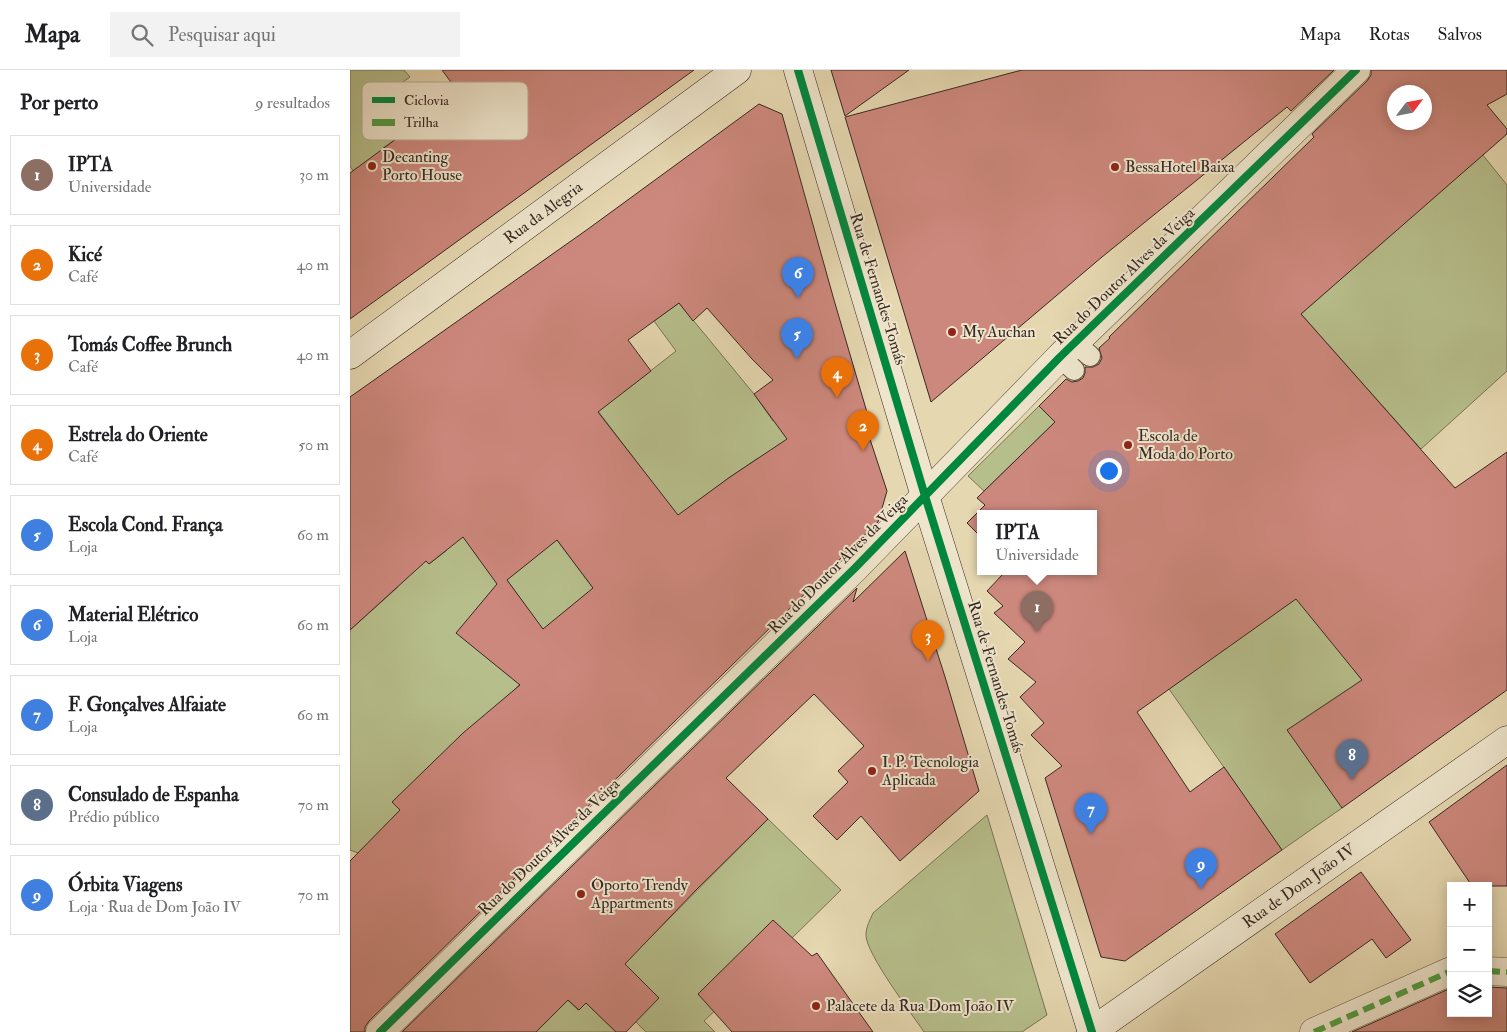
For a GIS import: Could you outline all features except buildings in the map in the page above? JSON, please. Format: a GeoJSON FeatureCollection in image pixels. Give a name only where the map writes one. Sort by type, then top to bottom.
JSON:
{"type":"FeatureCollection","features":[{"type":"Feature","properties":{"kind":"street","name":"Rua da Alegria"},"geometry":{"type":"LineString","coordinates":[[350,355],[738,70]]}},
{"type":"Feature","properties":{"kind":"street","name":"Rua de Fernandes Tomás"},"geometry":{"type":"LineString","coordinates":[[798,70],[925,496],[1091,1032]]}},
{"type":"Feature","properties":{"kind":"street","name":"Rua do Doutor Alves da Veiga"},"geometry":{"type":"LineString","coordinates":[[380,1032],[855,568],[925,496],[1075,356],[1356,70]]}},
{"type":"Feature","properties":{"kind":"street","name":"Rua de Dom João IV"},"geometry":{"type":"LineString","coordinates":[[1091,1032],[1507,740]]}},
{"type":"Feature","properties":{"kind":"street"},"geometry":{"type":"LineString","coordinates":[[1492,971],[1507,972]]}},
{"type":"Feature","properties":{"kind":"street"},"geometry":{"type":"LineString","coordinates":[[1314,1032],[1449,972]]}},
{"type":"Feature","properties":{"kind":"green space"},"geometry":{"type":"Polygon","coordinates":[[[350,70],[404,70],[410,77],[403,82],[362,82],[362,140],[394,140],[383,148],[390,157],[359,180],[350,166],[350,70]]]}},
{"type":"Feature","properties":{"kind":"green space"},"geometry":{"type":"Polygon","coordinates":[[[1482,154],[1507,185],[1507,371],[1421,449],[1301,314],[1482,154]]]}},
{"type":"Feature","properties":{"kind":"green space"},"geometry":{"type":"Polygon","coordinates":[[[679,303],[754,394],[773,421],[803,399],[786,495],[758,458],[678,516],[585,394],[626,390],[676,351],[654,321],[679,303]]]}},
{"type":"Feature","properties":{"kind":"green space"},"geometry":{"type":"Polygon","coordinates":[[[1039,406],[1055,422],[984,491],[968,476],[1039,406]]]}},
{"type":"Feature","properties":{"kind":"green space"},"geometry":{"type":"Polygon","coordinates":[[[460,516],[473,551],[534,618],[507,580],[551,532],[593,588],[535,669],[512,692],[407,817],[358,853],[350,850],[350,630],[398,587],[366,559],[396,524],[429,564],[446,551],[460,516]]]}},
{"type":"Feature","properties":{"kind":"green space"},"geometry":{"type":"Polygon","coordinates":[[[1315,585],[1355,671],[1362,680],[1342,808],[1282,850],[1169,689],[1315,585]]]}},
{"type":"Feature","properties":{"kind":"green space"},"geometry":{"type":"Polygon","coordinates":[[[987,815],[1047,1015],[1022,1032],[924,1032],[873,956],[866,935],[867,926],[873,913],[987,815]]]}},
{"type":"Feature","properties":{"kind":"green space"},"geometry":{"type":"Polygon","coordinates":[[[768,819],[841,890],[792,938],[751,943],[705,987],[722,1004],[704,1021],[715,1032],[646,1032],[601,988],[644,1013],[659,998],[624,964],[768,819]]]}},
{"type":"Feature","properties":{"kind":"green space"},"geometry":{"type":"Polygon","coordinates":[[[533,967],[578,1010],[586,1003],[616,1032],[536,1032],[553,1015],[533,967]]]}},
{"type":"Feature","properties":{"kind":"marked path"},"geometry":{"type":"LineString","coordinates":[[1492,971],[1507,972]]}},
{"type":"Feature","properties":{"kind":"marked path"},"geometry":{"type":"LineString","coordinates":[[1314,1032],[1449,972]]}},
{"type":"Feature","properties":{"kind":"cycle path"},"geometry":{"type":"LineString","coordinates":[[798,70],[925,496],[1092,1032]]}},
{"type":"Feature","properties":{"kind":"cycle path"},"geometry":{"type":"LineString","coordinates":[[380,1032],[855,568],[1060,357],[1356,70]]}},
{"type":"Feature","properties":{"kind":"place","name":"Decanting Porto House"},"geometry":{"type":"Point","coordinates":[372,166]}},
{"type":"Feature","properties":{"kind":"place","name":"BessaHotel Baixa"},"geometry":{"type":"Point","coordinates":[1115,167]}},
{"type":"Feature","properties":{"kind":"place","name":"Material Elétrico"},"geometry":{"type":"Point","coordinates":[798,298]}},
{"type":"Feature","properties":{"kind":"place","name":"My Auchan"},"geometry":{"type":"Point","coordinates":[952,332]}},
{"type":"Feature","properties":{"kind":"place","name":"Escola Cond. França"},"geometry":{"type":"Point","coordinates":[797,359]}},
{"type":"Feature","properties":{"kind":"place","name":"Estrela do Oriente"},"geometry":{"type":"Point","coordinates":[837,398]}},
{"type":"Feature","properties":{"kind":"place","name":"Escola de Moda do Porto"},"geometry":{"type":"Point","coordinates":[1128,445]}},
{"type":"Feature","properties":{"kind":"place","name":"Kicé"},"geometry":{"type":"Point","coordinates":[863,451]}},
{"type":"Feature","properties":{"kind":"place","name":"IPTA"},"geometry":{"type":"Point","coordinates":[1037,632]}},
{"type":"Feature","properties":{"kind":"place","name":"Tomás Coffee Brunch"},"geometry":{"type":"Point","coordinates":[928,661]}},
{"type":"Feature","properties":{"kind":"place","name":"I. P. Tecnologia Aplicada"},"geometry":{"type":"Point","coordinates":[872,771]}},
{"type":"Feature","properties":{"kind":"place","name":"Consulado de Espanha"},"geometry":{"type":"Point","coordinates":[1352,780]}},
{"type":"Feature","properties":{"kind":"place","name":"F. Gonçalves Alfaiate"},"geometry":{"type":"Point","coordinates":[1091,834]}},
{"type":"Feature","properties":{"kind":"place","name":"Órbita Viagens"},"geometry":{"type":"Point","coordinates":[1201,889]}},
{"type":"Feature","properties":{"kind":"place","name":"Oporto Trendy Appartments"},"geometry":{"type":"Point","coordinates":[581,894]}},
{"type":"Feature","properties":{"kind":"place","name":"Palacete da Rua Dom João IV"},"geometry":{"type":"Point","coordinates":[816,1006]}}]}
